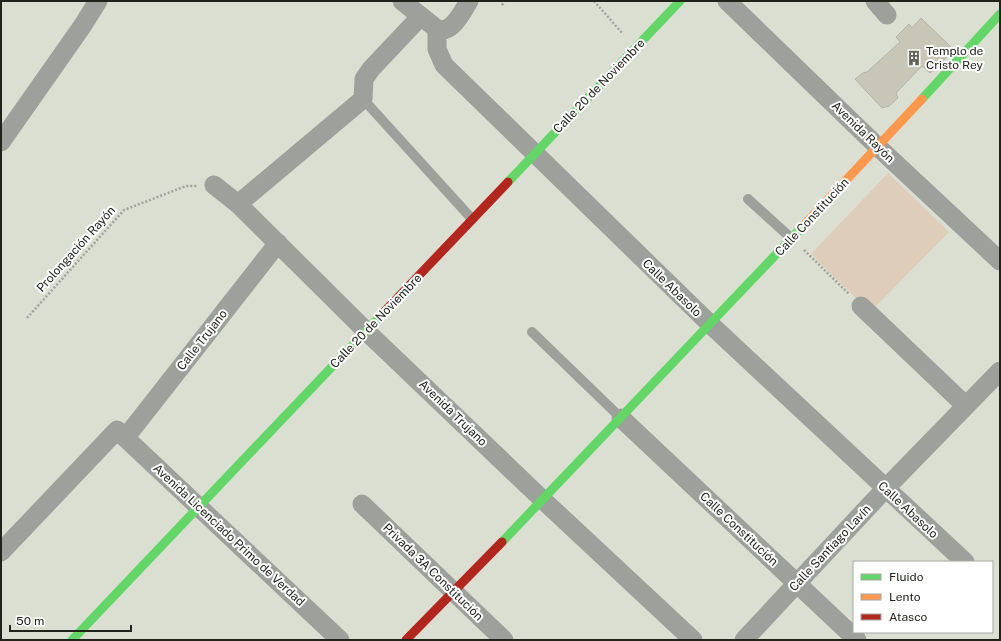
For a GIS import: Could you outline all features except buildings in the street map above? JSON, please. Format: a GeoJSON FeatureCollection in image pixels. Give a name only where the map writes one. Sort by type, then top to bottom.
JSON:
{"type":"FeatureCollection","features":[{"type":"Feature","properties":{"kind":"main road","name":"Calle 20 de Noviembre"},"geometry":{"type":"LineString","coordinates":[[72,640],[680,1]]}},
{"type":"Feature","properties":{"kind":"main road","name":"Calle Constitución"},"geometry":{"type":"LineString","coordinates":[[406,640],[621,418],[878,147],[1000,14]]}},
{"type":"Feature","properties":{"kind":"street"},"geometry":{"type":"LineString","coordinates":[[1,142],[83,25],[98,1]]}},
{"type":"Feature","properties":{"kind":"street"},"geometry":{"type":"LineString","coordinates":[[402,1],[441,31],[450,27],[456,21],[469,1]]}},
{"type":"Feature","properties":{"kind":"street","name":"Avenida Rayón"},"geometry":{"type":"LineString","coordinates":[[727,1],[878,147],[1000,261]]}},
{"type":"Feature","properties":{"kind":"street"},"geometry":{"type":"LineString","coordinates":[[875,1],[888,15]]}},
{"type":"Feature","properties":{"kind":"street"},"geometry":{"type":"LineString","coordinates":[[238,204],[363,99],[364,79],[371,69],[421,16]]}},
{"type":"Feature","properties":{"kind":"street","name":"Calle Abasolo"},"geometry":{"type":"LineString","coordinates":[[437,29],[437,49],[444,65],[710,324],[963,561]]}},
{"type":"Feature","properties":{"kind":"street","name":"Avenida Trujano"},"geometry":{"type":"LineString","coordinates":[[214,185],[238,204],[366,331],[543,500],[693,640]]}},
{"type":"Feature","properties":{"kind":"street","name":"Calle Trujano"},"geometry":{"type":"LineString","coordinates":[[1,552],[122,433],[278,243]]}},
{"type":"Feature","properties":{"kind":"street"},"geometry":{"type":"LineString","coordinates":[[861,306],[966,406]]}},
{"type":"Feature","properties":{"kind":"street","name":"Calle Santiago Lavín"},"geometry":{"type":"LineString","coordinates":[[744,640],[885,489],[999,373]]}},
{"type":"Feature","properties":{"kind":"street","name":"Calle Constitución"},"geometry":{"type":"LineString","coordinates":[[621,418],[857,640]]}},
{"type":"Feature","properties":{"kind":"street","name":"Avenida Licenciado Primo de Verdad"},"geometry":{"type":"LineString","coordinates":[[122,433],[340,640]]}},
{"type":"Feature","properties":{"kind":"street","name":"Privada 3A Constitución"},"geometry":{"type":"LineString","coordinates":[[362,504],[504,640]]}},
{"type":"Feature","properties":{"kind":"lane"},"geometry":{"type":"LineString","coordinates":[[363,99],[472,219]]}},
{"type":"Feature","properties":{"kind":"lane"},"geometry":{"type":"LineString","coordinates":[[748,199],[791,238]]}},
{"type":"Feature","properties":{"kind":"lane"},"geometry":{"type":"LineString","coordinates":[[532,332],[621,418]]}},
{"type":"Feature","properties":{"kind":"path"},"geometry":{"type":"LineString","coordinates":[[502,5],[505,1]]}},
{"type":"Feature","properties":{"kind":"path"},"geometry":{"type":"LineString","coordinates":[[594,1],[635,48]]}},
{"type":"Feature","properties":{"kind":"path","name":"Prolongación Rayón"},"geometry":{"type":"LineString","coordinates":[[27,318],[124,210],[186,186],[214,185]]}},
{"type":"Feature","properties":{"kind":"path"},"geometry":{"type":"LineString","coordinates":[[791,238],[861,306]]}},
{"type":"Feature","properties":{"kind":"shaded area"},"geometry":{"type":"Polygon","coordinates":[[[888,173],[949,232],[870,312],[811,254],[888,173]]]}},
{"type":"Feature","properties":{"kind":"traffic: fast"},"geometry":{"type":"LineString","coordinates":[[508,182],[680,1]]}},
{"type":"Feature","properties":{"kind":"traffic: fast"},"geometry":{"type":"LineString","coordinates":[[922,99],[1000,14]]}},
{"type":"Feature","properties":{"kind":"traffic: fast"},"geometry":{"type":"LineString","coordinates":[[502,542],[805,224]]}},
{"type":"Feature","properties":{"kind":"traffic: fast"},"geometry":{"type":"LineString","coordinates":[[72,640],[385,311]]}},
{"type":"Feature","properties":{"kind":"traffic: slow"},"geometry":{"type":"LineString","coordinates":[[805,224],[922,99]]}},
{"type":"Feature","properties":{"kind":"traffic: jam"},"geometry":{"type":"LineString","coordinates":[[385,311],[508,182]]}},
{"type":"Feature","properties":{"kind":"traffic: jam"},"geometry":{"type":"LineString","coordinates":[[406,640],[502,542]]}},
{"type":"Feature","properties":{"kind":"place","name":"Templo de Cristo Rey"},"geometry":{"type":"Point","coordinates":[914,58]}}]}
